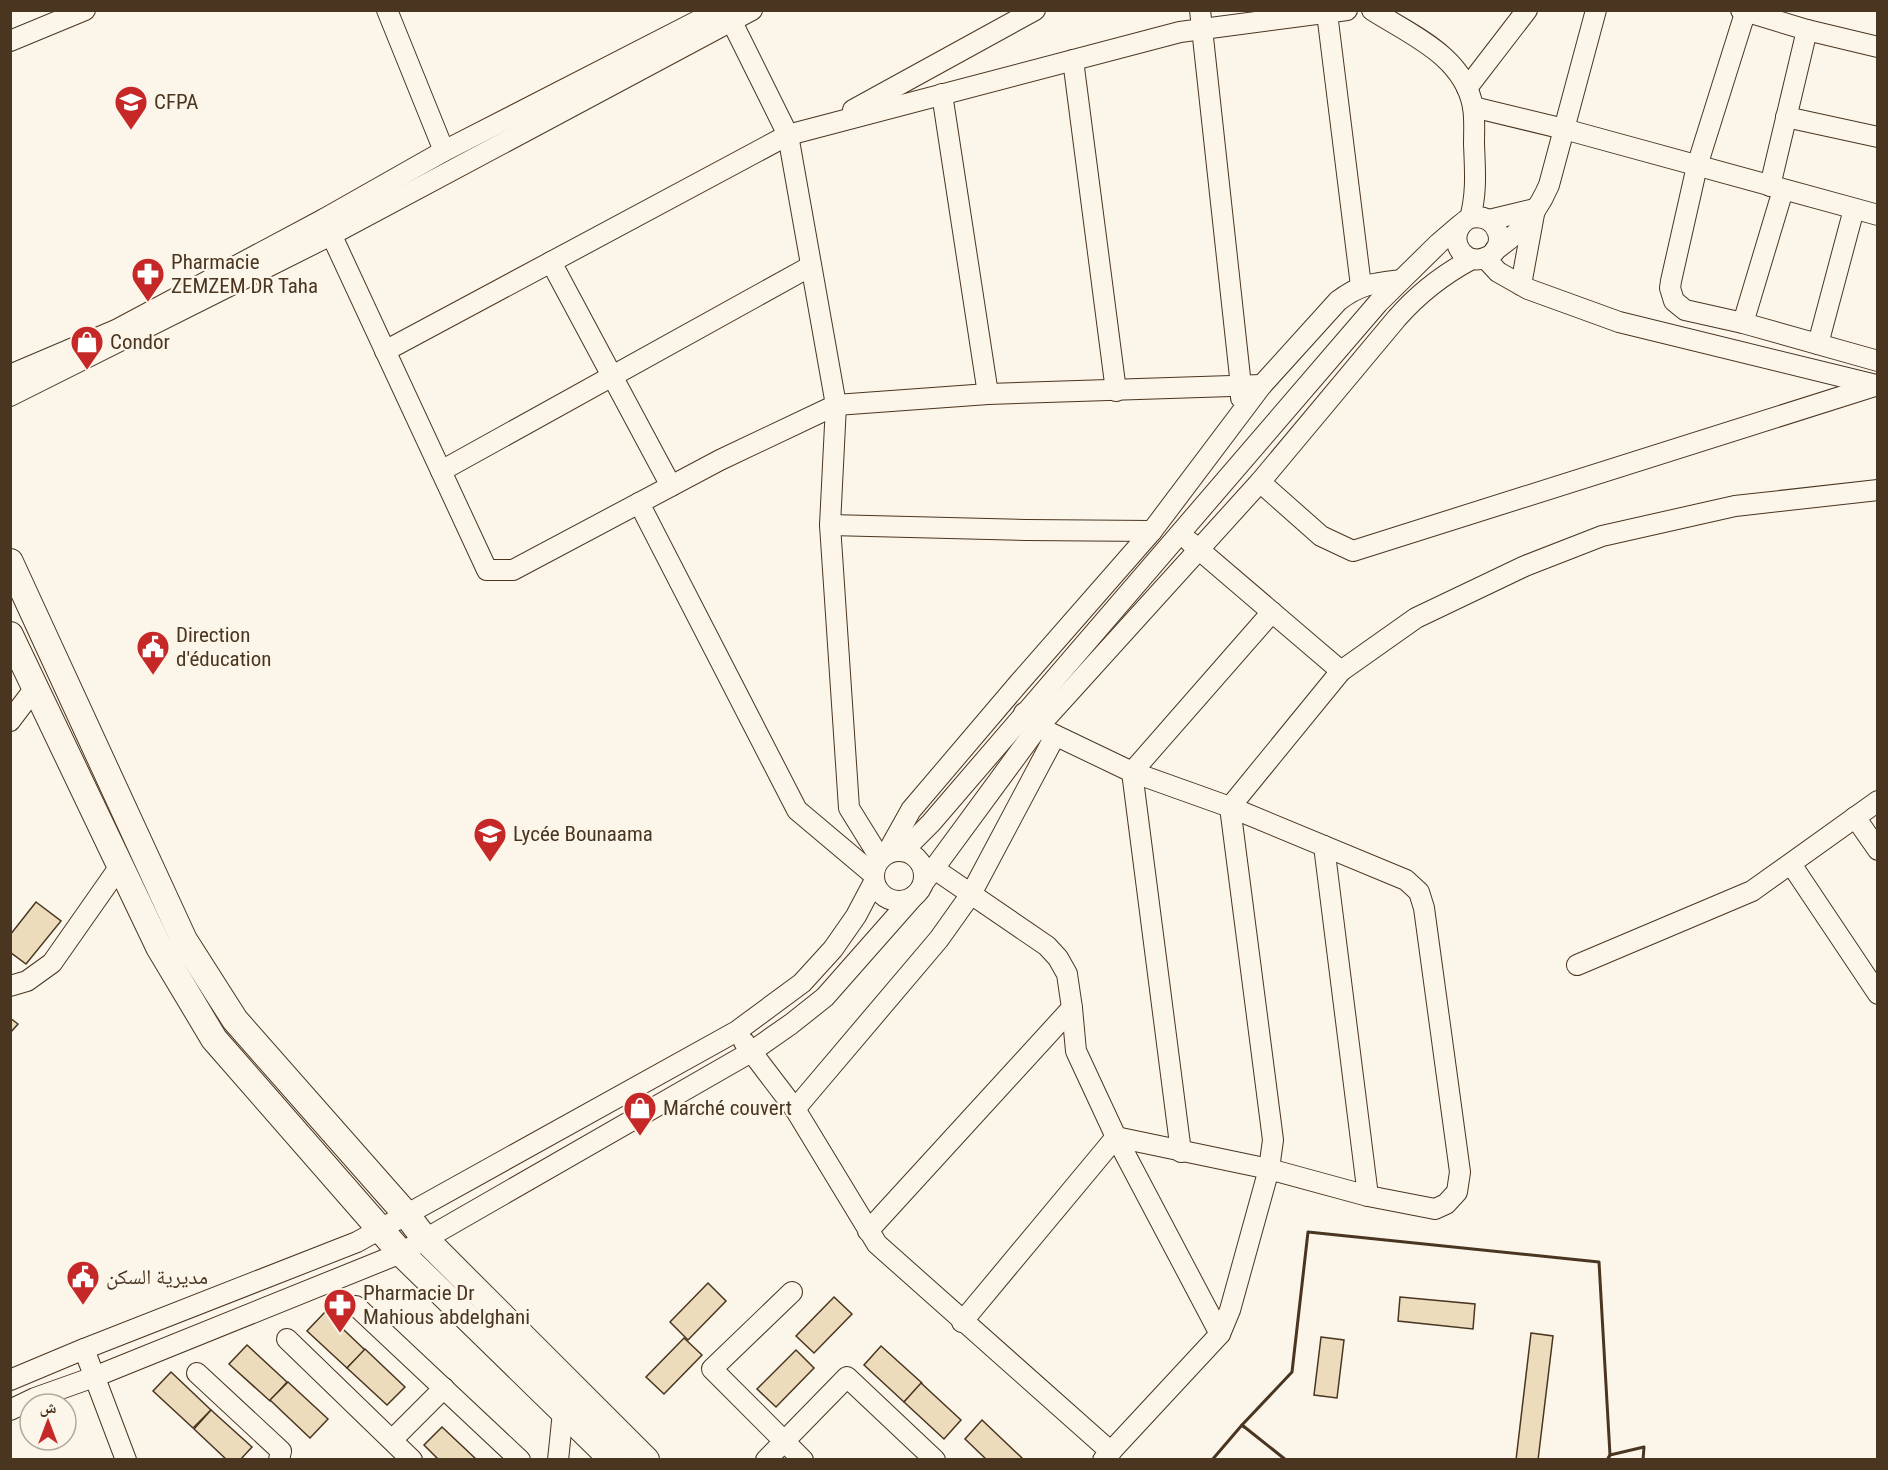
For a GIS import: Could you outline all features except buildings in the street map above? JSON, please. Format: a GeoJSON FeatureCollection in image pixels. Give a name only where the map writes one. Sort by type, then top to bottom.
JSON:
{"type":"FeatureCollection","features":[{"type":"Feature","properties":{"kind":"main road"},"geometry":{"type":"LineString","coordinates":[[10,562],[184,940],[235,1020],[406,1214],[425,1239],[646,1460]]}},
{"type":"Feature","properties":{"kind":"main road"},"geometry":{"type":"LineString","coordinates":[[10,635],[159,947],[214,1040],[401,1253],[613,1460]]}},
{"type":"Feature","properties":{"kind":"street"},"geometry":{"type":"LineString","coordinates":[[10,41],[85,10]]}},
{"type":"Feature","properties":{"kind":"street"},"geometry":{"type":"LineString","coordinates":[[387,10],[444,151]]}},
{"type":"Feature","properties":{"kind":"street"},"geometry":{"type":"LineString","coordinates":[[10,375],[116,330],[328,227],[444,151],[726,14],[752,10]]}},
{"type":"Feature","properties":{"kind":"street"},"geometry":{"type":"LineString","coordinates":[[826,125],[1035,10]]}},
{"type":"Feature","properties":{"kind":"street"},"geometry":{"type":"LineString","coordinates":[[1372,10],[1443,55],[1458,72],[1470,98],[1476,220]]}},
{"type":"Feature","properties":{"kind":"street"},"geometry":{"type":"LineString","coordinates":[[1470,98],[1527,10]]}},
{"type":"Feature","properties":{"kind":"street"},"geometry":{"type":"LineString","coordinates":[[924,882],[898,902],[890,900],[877,890],[883,863],[931,823],[1039,725],[1260,482],[1411,303],[1440,277],[1484,255],[1518,232],[1549,185],[1596,10]]}},
{"type":"Feature","properties":{"kind":"street"},"geometry":{"type":"LineString","coordinates":[[1878,47],[1807,30],[1744,11],[1697,166],[1671,281],[1671,294],[1674,301],[1685,310],[1743,323],[1878,361]]}},
{"type":"Feature","properties":{"kind":"street"},"geometry":{"type":"LineString","coordinates":[[385,351],[788,135],[1180,32],[1201,20],[1337,12],[1360,286]]}},
{"type":"Feature","properties":{"kind":"street"},"geometry":{"type":"LineString","coordinates":[[726,14],[788,135],[836,405],[830,525],[849,808],[883,863]]}},
{"type":"Feature","properties":{"kind":"street"},"geometry":{"type":"LineString","coordinates":[[10,396],[21,393],[726,14]]}},
{"type":"Feature","properties":{"kind":"street"},"geometry":{"type":"LineString","coordinates":[[1201,20],[1241,386],[1240,414]]}},
{"type":"Feature","properties":{"kind":"street"},"geometry":{"type":"LineString","coordinates":[[1743,323],[1777,188],[1786,117],[1807,30]]}},
{"type":"Feature","properties":{"kind":"street"},"geometry":{"type":"LineString","coordinates":[[1073,60],[1116,391]]}},
{"type":"Feature","properties":{"kind":"street"},"geometry":{"type":"LineString","coordinates":[[942,94],[988,394]]}},
{"type":"Feature","properties":{"kind":"street"},"geometry":{"type":"LineString","coordinates":[[1470,98],[1564,129],[1878,215]]}},
{"type":"Feature","properties":{"kind":"street"},"geometry":{"type":"LineString","coordinates":[[1786,117],[1878,137]]}},
{"type":"Feature","properties":{"kind":"street"},"geometry":{"type":"LineString","coordinates":[[10,1410],[34,1398],[94,1377],[401,1253],[750,1052],[791,1024],[825,997],[924,882],[1178,533],[1371,311],[1439,243],[1476,220],[1535,209]]}},
{"type":"Feature","properties":{"kind":"street"},"geometry":{"type":"LineString","coordinates":[[1521,285],[1535,209]]}},
{"type":"Feature","properties":{"kind":"street"},"geometry":{"type":"LineString","coordinates":[[1818,344],[1854,209]]}},
{"type":"Feature","properties":{"kind":"street"},"geometry":{"type":"LineString","coordinates":[[1476,220],[1494,224],[1499,237],[1484,255],[1466,256],[1457,245],[1457,232],[1476,220]]}},
{"type":"Feature","properties":{"kind":"street"},"geometry":{"type":"LineString","coordinates":[[328,227],[487,570],[513,570],[671,486],[836,405],[988,394],[1262,386]]}},
{"type":"Feature","properties":{"kind":"street"},"geometry":{"type":"LineString","coordinates":[[1484,255],[1498,272],[1521,285],[1582,310],[1663,334],[1877,385]]}},
{"type":"Feature","properties":{"kind":"street"},"geometry":{"type":"LineString","coordinates":[[551,262],[671,486]]}},
{"type":"Feature","properties":{"kind":"street"},"geometry":{"type":"LineString","coordinates":[[441,471],[811,266]]}},
{"type":"Feature","properties":{"kind":"street"},"geometry":{"type":"LineString","coordinates":[[10,1380],[357,1242],[736,1032],[802,983],[825,958],[856,916],[912,810],[1152,531],[1262,386],[1338,301],[1352,290],[1360,286],[1401,280]]}},
{"type":"Feature","properties":{"kind":"street"},"geometry":{"type":"LineString","coordinates":[[1260,482],[1321,536],[1353,551],[1877,385]]}},
{"type":"Feature","properties":{"kind":"street"},"geometry":{"type":"LineString","coordinates":[[736,1032],[795,1109],[877,1244],[1107,1456],[1220,1334],[1230,1310],[1269,1169],[1273,1140],[1230,807],[1341,671],[1416,618],[1525,566],[1602,536],[1735,506],[1878,490]]}},
{"type":"Feature","properties":{"kind":"street"},"geometry":{"type":"LineString","coordinates":[[639,503],[797,810],[883,863],[918,858],[922,866],[924,882]]}},
{"type":"Feature","properties":{"kind":"street"},"geometry":{"type":"LineString","coordinates":[[830,525],[1152,531]]}},
{"type":"Feature","properties":{"kind":"street"},"geometry":{"type":"LineString","coordinates":[[1178,533],[1341,671]]}},
{"type":"Feature","properties":{"kind":"street"},"geometry":{"type":"LineString","coordinates":[[1181,1152],[1132,772],[1272,612]]}},
{"type":"Feature","properties":{"kind":"street"},"geometry":{"type":"LineString","coordinates":[[10,721],[34,688]]}},
{"type":"Feature","properties":{"kind":"street"},"geometry":{"type":"LineString","coordinates":[[1039,725],[1132,772],[1230,807],[1406,880],[1419,892],[1424,908],[1460,1172],[1457,1192],[1446,1204],[1435,1209],[1368,1196],[1269,1169],[1116,1137]]}},
{"type":"Feature","properties":{"kind":"street"},"geometry":{"type":"LineString","coordinates":[[795,1109],[939,939],[971,894],[1039,725]]}},
{"type":"Feature","properties":{"kind":"street"},"geometry":{"type":"LineString","coordinates":[[1577,965],[1752,891],[1878,801]]}},
{"type":"Feature","properties":{"kind":"street"},"geometry":{"type":"LineString","coordinates":[[1855,817],[1878,850]]}},
{"type":"Feature","properties":{"kind":"street"},"geometry":{"type":"LineString","coordinates":[[1324,846],[1368,1196]]}},
{"type":"Feature","properties":{"kind":"street"},"geometry":{"type":"LineString","coordinates":[[1791,864],[1878,994]]}},
{"type":"Feature","properties":{"kind":"street"},"geometry":{"type":"LineString","coordinates":[[10,986],[27,981],[52,963],[120,866]]}},
{"type":"Feature","properties":{"kind":"street"},"geometry":{"type":"LineString","coordinates":[[924,882],[971,894],[1047,946],[1058,958],[1067,974],[1076,1052],[1116,1137],[1220,1334]]}},
{"type":"Feature","properties":{"kind":"street"},"geometry":{"type":"LineString","coordinates":[[868,1231],[1072,1008]]}},
{"type":"Feature","properties":{"kind":"street"},"geometry":{"type":"LineString","coordinates":[[962,1322],[1116,1137]]}},
{"type":"Feature","properties":{"kind":"street"},"geometry":{"type":"LineString","coordinates":[[792,1292],[712,1369],[803,1460]]}},
{"type":"Feature","properties":{"kind":"street"},"geometry":{"type":"LineString","coordinates":[[357,1306],[520,1460]]}},
{"type":"Feature","properties":{"kind":"street"},"geometry":{"type":"LineString","coordinates":[[287,1340],[412,1460]]}},
{"type":"Feature","properties":{"kind":"street"},"geometry":{"type":"LineString","coordinates":[[84,1349],[126,1460]]}},
{"type":"Feature","properties":{"kind":"street"},"geometry":{"type":"LineString","coordinates":[[197,1373],[281,1451],[279,1460]]}},
{"type":"Feature","properties":{"kind":"street"},"geometry":{"type":"LineString","coordinates":[[766,1460],[847,1377],[935,1460]]}},
{"type":"Feature","properties":{"kind":"street"},"geometry":{"type":"LineString","coordinates":[[392,1440],[444,1388]]}},
{"type":"Feature","properties":{"kind":"street"},"geometry":{"type":"LineString","coordinates":[[558,1460],[563,1412]]}},
{"type":"Feature","properties":{"kind":"wall"},"geometry":{"type":"LineString","coordinates":[[1286,1460],[1242,1425],[1292,1372],[1308,1232],[1599,1262],[1610,1455],[1607,1460]]}},
{"type":"Feature","properties":{"kind":"wall"},"geometry":{"type":"LineString","coordinates":[[1212,1460],[1242,1425],[1244,1427]]}},
{"type":"Feature","properties":{"kind":"wall"},"geometry":{"type":"LineString","coordinates":[[1609,1457],[1644,1447],[1643,1460]]}},
{"type":"Feature","properties":{"kind":"place","name":"CFPA"},"geometry":{"type":"Point","coordinates":[131,131]}},
{"type":"Feature","properties":{"kind":"place","name":"Pharmacie ZEMZEM DR Taha"},"geometry":{"type":"Point","coordinates":[148,303]}},
{"type":"Feature","properties":{"kind":"place","name":"Condor"},"geometry":{"type":"Point","coordinates":[87,371]}},
{"type":"Feature","properties":{"kind":"place","name":"Direction d'éducation"},"geometry":{"type":"Point","coordinates":[153,676]}},
{"type":"Feature","properties":{"kind":"place","name":"Lycée Bounaama"},"geometry":{"type":"Point","coordinates":[490,863]}},
{"type":"Feature","properties":{"kind":"place","name":"Marché couvert"},"geometry":{"type":"Point","coordinates":[640,1137]}},
{"type":"Feature","properties":{"kind":"place","name":"مديرية السكن"},"geometry":{"type":"Point","coordinates":[83,1306]}},
{"type":"Feature","properties":{"kind":"place","name":"Pharmacie Dr Mahious abdelghani"},"geometry":{"type":"Point","coordinates":[340,1334]}}]}
